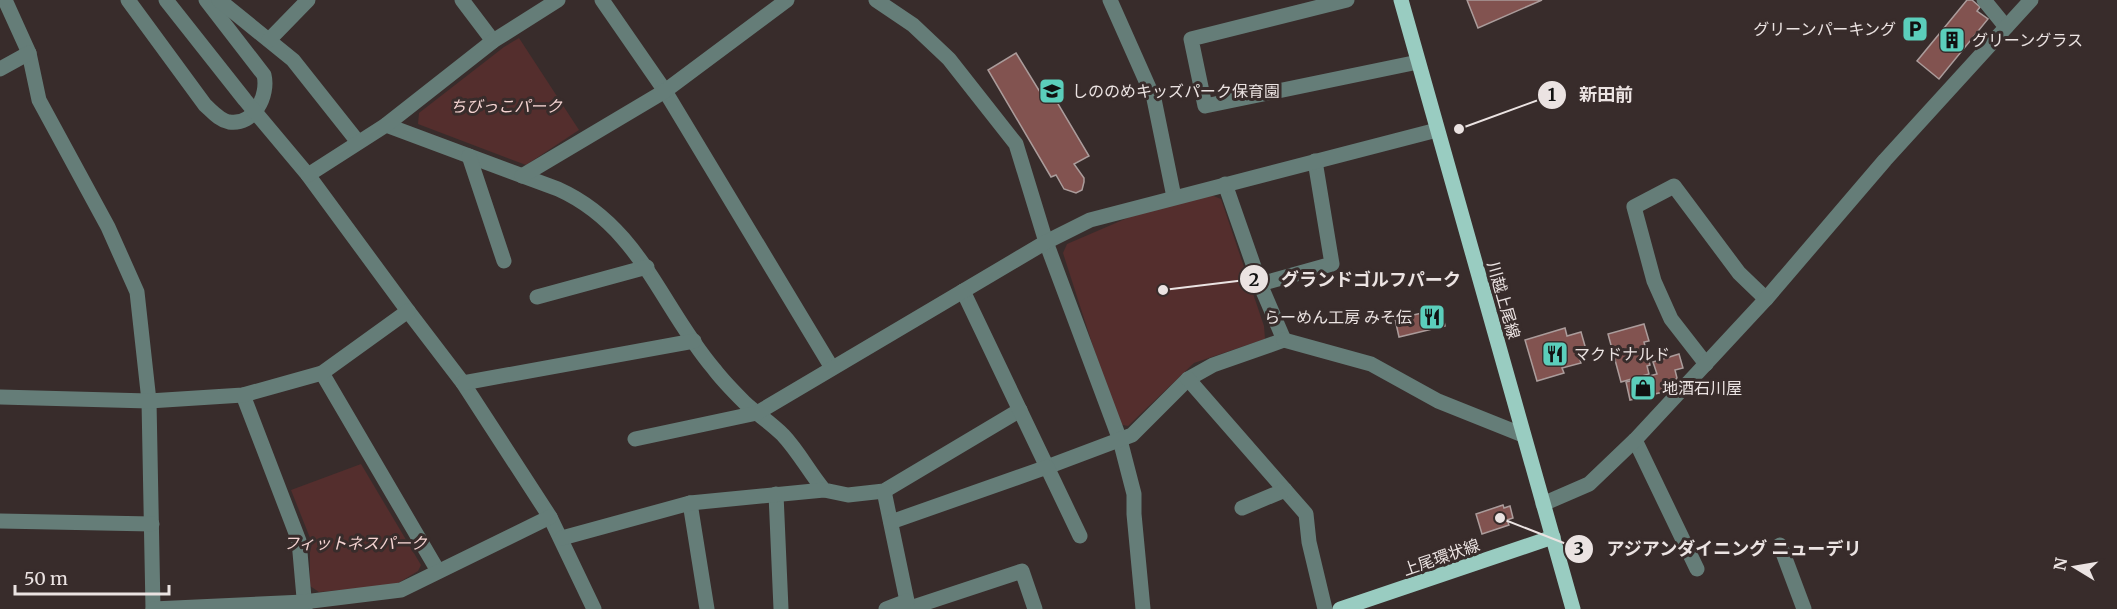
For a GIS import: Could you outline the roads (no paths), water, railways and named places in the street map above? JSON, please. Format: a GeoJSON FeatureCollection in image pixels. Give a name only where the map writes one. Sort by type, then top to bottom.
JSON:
{"type":"FeatureCollection","features":[{"type":"Feature","properties":{"kind":"main road","name":"川越上尾線"},"geometry":{"type":"LineString","coordinates":[[1401,0],[1573,609]]}},
{"type":"Feature","properties":{"kind":"main road","name":"上尾環状線"},"geometry":{"type":"LineString","coordinates":[[1340,609],[1369,605],[1553,537]]}},
{"type":"Feature","properties":{"kind":"street"},"geometry":{"type":"LineString","coordinates":[[5,0],[29,53],[39,100],[108,227],[137,292],[149,401],[153,609],[305,605],[401,590],[550,517]]}},
{"type":"Feature","properties":{"kind":"street"},"geometry":{"type":"LineString","coordinates":[[128,0],[205,105],[219,118],[230,122],[243,120],[256,111],[264,96],[266,85],[264,75],[206,0]]}},
{"type":"Feature","properties":{"kind":"street"},"geometry":{"type":"LineString","coordinates":[[166,0],[308,175],[463,383],[550,517],[594,609]]}},
{"type":"Feature","properties":{"kind":"street"},"geometry":{"type":"LineString","coordinates":[[219,0],[293,60],[358,142]]}},
{"type":"Feature","properties":{"kind":"street"},"geometry":{"type":"LineString","coordinates":[[269,40],[308,0]]}},
{"type":"Feature","properties":{"kind":"street"},"geometry":{"type":"LineString","coordinates":[[462,0],[493,41]]}},
{"type":"Feature","properties":{"kind":"street"},"geometry":{"type":"LineString","coordinates":[[308,175],[386,124],[493,41],[558,0]]}},
{"type":"Feature","properties":{"kind":"street"},"geometry":{"type":"LineString","coordinates":[[602,0],[665,91],[832,368]]}},
{"type":"Feature","properties":{"kind":"street"},"geometry":{"type":"LineString","coordinates":[[522,176],[665,91],[787,0]]}},
{"type":"Feature","properties":{"kind":"street"},"geometry":{"type":"LineString","coordinates":[[876,0],[913,25],[949,59],[1016,144],[1046,242],[1120,440],[1134,494],[1143,609]]}},
{"type":"Feature","properties":{"kind":"street"},"geometry":{"type":"LineString","coordinates":[[1110,0],[1154,99],[1174,197]]}},
{"type":"Feature","properties":{"kind":"street"},"geometry":{"type":"LineString","coordinates":[[1347,0],[1191,39],[1205,106],[1418,62]]}},
{"type":"Feature","properties":{"kind":"street"},"geometry":{"type":"LineString","coordinates":[[1984,0],[2006,27]]}},
{"type":"Feature","properties":{"kind":"street"},"geometry":{"type":"LineString","coordinates":[[1543,504],[1589,484],[1635,440],[1766,299],[1885,160],[2031,0]]}},
{"type":"Feature","properties":{"kind":"street"},"geometry":{"type":"LineString","coordinates":[[0,69],[29,53]]}},
{"type":"Feature","properties":{"kind":"street"},"geometry":{"type":"LineString","coordinates":[[386,124],[571,195],[608,222],[647,267],[713,368],[746,403],[784,436],[824,490]]}},
{"type":"Feature","properties":{"kind":"street"},"geometry":{"type":"LineString","coordinates":[[634,439],[757,412],[1046,242],[1090,220],[1437,130]]}},
{"type":"Feature","properties":{"kind":"street"},"geometry":{"type":"LineString","coordinates":[[468,156],[504,261]]}},
{"type":"Feature","properties":{"kind":"street"},"geometry":{"type":"LineString","coordinates":[[1260,284],[1332,264],[1315,161]]}},
{"type":"Feature","properties":{"kind":"street"},"geometry":{"type":"LineString","coordinates":[[1225,184],[1260,284],[1284,340]]}},
{"type":"Feature","properties":{"kind":"street"},"geometry":{"type":"LineString","coordinates":[[1706,364],[1671,320],[1654,281],[1634,207],[1674,186],[1739,273],[1766,299]]}},
{"type":"Feature","properties":{"kind":"street"},"geometry":{"type":"LineString","coordinates":[[537,297],[647,267]]}},
{"type":"Feature","properties":{"kind":"street"},"geometry":{"type":"LineString","coordinates":[[963,291],[1080,537]]}},
{"type":"Feature","properties":{"kind":"street"},"geometry":{"type":"LineString","coordinates":[[0,397],[149,401],[243,395],[322,373],[408,311]]}},
{"type":"Feature","properties":{"kind":"street"},"geometry":{"type":"LineString","coordinates":[[891,522],[1132,435],[1188,379],[1213,364],[1284,340],[1371,364],[1438,401],[1523,435]]}},
{"type":"Feature","properties":{"kind":"street"},"geometry":{"type":"LineString","coordinates":[[463,383],[694,341]]}},
{"type":"Feature","properties":{"kind":"street"},"geometry":{"type":"LineString","coordinates":[[322,373],[438,571]]}},
{"type":"Feature","properties":{"kind":"street"},"geometry":{"type":"LineString","coordinates":[[1188,379],[1306,514],[1309,542],[1325,609]]}},
{"type":"Feature","properties":{"kind":"street"},"geometry":{"type":"LineString","coordinates":[[243,395],[299,541],[305,605]]}},
{"type":"Feature","properties":{"kind":"street"},"geometry":{"type":"LineString","coordinates":[[562,538],[690,502],[824,490],[848,495],[884,491],[1020,410]]}},
{"type":"Feature","properties":{"kind":"street"},"geometry":{"type":"LineString","coordinates":[[1635,440],[1697,569]]}},
{"type":"Feature","properties":{"kind":"street"},"geometry":{"type":"LineString","coordinates":[[1242,508],[1285,490]]}},
{"type":"Feature","properties":{"kind":"street"},"geometry":{"type":"LineString","coordinates":[[884,491],[909,606]]}},
{"type":"Feature","properties":{"kind":"street"},"geometry":{"type":"LineString","coordinates":[[776,494],[781,609]]}},
{"type":"Feature","properties":{"kind":"street"},"geometry":{"type":"LineString","coordinates":[[690,502],[707,609]]}},
{"type":"Feature","properties":{"kind":"street"},"geometry":{"type":"LineString","coordinates":[[0,520],[152,524]]}},
{"type":"Feature","properties":{"kind":"street"},"geometry":{"type":"LineString","coordinates":[[1780,545],[1804,609]]}},
{"type":"Feature","properties":{"kind":"street"},"geometry":{"type":"LineString","coordinates":[[886,609],[909,606],[1022,571],[1035,609]]}},
{"type":"Feature","properties":{"kind":"place","name":"グリーンパーキング"},"geometry":{"type":"Point","coordinates":[1915,29]}},
{"type":"Feature","properties":{"kind":"place","name":"グリーングラス"},"geometry":{"type":"Point","coordinates":[1952,40]}},
{"type":"Feature","properties":{"kind":"place","name":"しののめキッズパーク保育園"},"geometry":{"type":"Point","coordinates":[1052,91]}},
{"type":"Feature","properties":{"kind":"place","name":"新田前"},"geometry":{"type":"Point","coordinates":[1459,129]}},
{"type":"Feature","properties":{"kind":"place","name":"グランドゴルフパーク"},"geometry":{"type":"Point","coordinates":[1163,290]}},
{"type":"Feature","properties":{"kind":"place","name":"らーめん工房 みそ伝"},"geometry":{"type":"Point","coordinates":[1432,317]}},
{"type":"Feature","properties":{"kind":"place","name":"マクドナルド"},"geometry":{"type":"Point","coordinates":[1555,354]}},
{"type":"Feature","properties":{"kind":"place","name":"地酒石川屋"},"geometry":{"type":"Point","coordinates":[1643,388]}},
{"type":"Feature","properties":{"kind":"place","name":"アジアンダイニング ニューデリ"},"geometry":{"type":"Point","coordinates":[1500,518]}},
{"type":"Feature","properties":{"kind":"park label","name":"ちびっこパーク"},"geometry":{"type":"Point","coordinates":[506,106]}},
{"type":"Feature","properties":{"kind":"park label","name":"フィットネスパーク"},"geometry":{"type":"Point","coordinates":[355,543]}}]}
